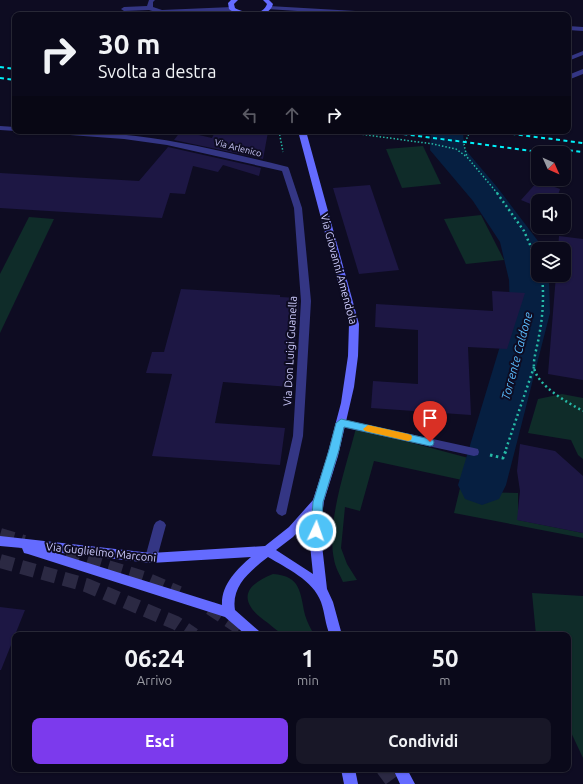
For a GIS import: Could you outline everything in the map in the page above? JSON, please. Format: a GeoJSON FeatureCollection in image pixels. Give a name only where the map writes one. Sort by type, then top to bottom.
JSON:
{"type":"FeatureCollection","features":[{"type":"Feature","properties":{"kind":"street"},"geometry":{"type":"LineString","coordinates":[[150,8],[150,2],[152,0]]}},
{"type":"Feature","properties":{"kind":"street"},"geometry":{"type":"LineString","coordinates":[[232,9],[231,3],[235,0]]}},
{"type":"Feature","properties":{"kind":"street"},"geometry":{"type":"LineString","coordinates":[[261,12],[268,4],[348,12]]}},
{"type":"Feature","properties":{"kind":"street"},"geometry":{"type":"LineString","coordinates":[[124,9],[150,8],[161,12]]}},
{"type":"Feature","properties":{"kind":"street"},"geometry":{"type":"LineString","coordinates":[[197,12],[232,9],[237,12]]}},
{"type":"Feature","properties":{"kind":"street"},"geometry":{"type":"LineString","coordinates":[[571,28],[583,29]]}},
{"type":"Feature","properties":{"kind":"street"},"geometry":{"type":"LineString","coordinates":[[571,58],[583,53]]}},
{"type":"Feature","properties":{"kind":"street"},"geometry":{"type":"LineString","coordinates":[[571,77],[583,71]]}},
{"type":"Feature","properties":{"kind":"street"},"geometry":{"type":"LineString","coordinates":[[0,128],[12,129]]}},
{"type":"Feature","properties":{"kind":"street","name":"Via Arlenico"},"geometry":{"type":"LineString","coordinates":[[78,134],[149,140],[216,152],[285,169]]}},
{"type":"Feature","properties":{"kind":"street","name":"Via Giovanni Amendola"},"geometry":{"type":"LineString","coordinates":[[303,134],[354,324],[355,347],[353,366],[341,423],[318,502],[315,546],[321,589],[327,603],[330,622],[335,632]]}},
{"type":"Feature","properties":{"kind":"street","name":"Via Don Luigi Guanella"},"geometry":{"type":"LineString","coordinates":[[282,510],[298,436],[306,301],[298,208],[285,169]]}},
{"type":"Feature","properties":{"kind":"street"},"geometry":{"type":"LineString","coordinates":[[341,423],[474,452]]}},
{"type":"Feature","properties":{"kind":"street","name":"Via Giovanni Amendola"},"geometry":{"type":"LineString","coordinates":[[229,612],[229,594],[235,582],[267,551],[290,533],[318,502]]}},
{"type":"Feature","properties":{"kind":"street"},"geometry":{"type":"LineString","coordinates":[[151,558],[160,525]]}},
{"type":"Feature","properties":{"kind":"street","name":"Via Guglielmo Marconi"},"geometry":{"type":"LineString","coordinates":[[4,542],[151,558],[267,551]]}},
{"type":"Feature","properties":{"kind":"street","name":"Via Guglielmo Marconi"},"geometry":{"type":"LineString","coordinates":[[4,542],[229,612]]}},
{"type":"Feature","properties":{"kind":"street"},"geometry":{"type":"LineString","coordinates":[[267,551],[298,569],[321,589]]}},
{"type":"Feature","properties":{"kind":"street"},"geometry":{"type":"LineString","coordinates":[[229,612],[252,632]]}},
{"type":"Feature","properties":{"kind":"street"},"geometry":{"type":"LineString","coordinates":[[349,772],[351,784]]}},
{"type":"Feature","properties":{"kind":"street"},"geometry":{"type":"LineString","coordinates":[[402,772],[408,784]]}},
{"type":"Feature","properties":{"kind":"path"},"geometry":{"type":"LineString","coordinates":[[280,134],[285,169]]}},
{"type":"Feature","properties":{"kind":"path"},"geometry":{"type":"LineString","coordinates":[[360,134],[433,144],[456,149],[467,158],[505,202],[524,231],[531,247]]}},
{"type":"Feature","properties":{"kind":"path"},"geometry":{"type":"LineString","coordinates":[[467,158],[464,146],[469,134]]}},
{"type":"Feature","properties":{"kind":"path"},"geometry":{"type":"LineString","coordinates":[[495,456],[503,458],[534,367],[541,325],[544,294],[543,282]]}},
{"type":"Feature","properties":{"kind":"path"},"geometry":{"type":"LineString","coordinates":[[534,367],[543,384],[583,411]]}},
{"type":"Feature","properties":{"kind":"green space"},"geometry":{"type":"Polygon","coordinates":[[[423,146],[441,184],[402,188],[386,149],[423,146]]]}},
{"type":"Feature","properties":{"kind":"green space"},"geometry":{"type":"Polygon","coordinates":[[[481,215],[504,260],[466,264],[444,219],[481,215]]]}},
{"type":"Feature","properties":{"kind":"green space"},"geometry":{"type":"Polygon","coordinates":[[[29,217],[54,219],[0,333],[0,274],[29,217]]]}},
{"type":"Feature","properties":{"kind":"green space"},"geometry":{"type":"Polygon","coordinates":[[[562,394],[583,398],[583,459],[578,455],[571,440],[528,433],[538,399],[562,394]]]}},
{"type":"Feature","properties":{"kind":"green space"},"geometry":{"type":"Polygon","coordinates":[[[356,428],[476,460],[471,492],[518,493],[518,520],[583,533],[583,538],[454,513],[462,480],[374,461],[360,511],[345,507],[341,548],[347,564],[357,580],[343,582],[336,568],[332,544],[333,528],[339,493],[356,428]]]}},
{"type":"Feature","properties":{"kind":"green space"},"geometry":{"type":"Polygon","coordinates":[[[273,574],[282,575],[294,582],[300,592],[306,618],[312,632],[279,632],[252,609],[248,596],[250,590],[254,584],[273,574]]]}},
{"type":"Feature","properties":{"kind":"green space"},"geometry":{"type":"Polygon","coordinates":[[[532,593],[583,596],[583,758],[571,732],[571,632],[536,632],[532,593]]]}},
{"type":"Feature","properties":{"kind":"building"},"geometry":{"type":"Polygon","coordinates":[[[179,134],[194,134],[212,138],[214,134],[268,134],[263,159],[174,140],[179,134]]]}},
{"type":"Feature","properties":{"kind":"building"},"geometry":{"type":"Polygon","coordinates":[[[168,147],[261,168],[259,176],[223,165],[218,172],[193,166],[185,194],[170,193],[162,218],[0,208],[0,173],[139,181],[168,147]]]}},
{"type":"Feature","properties":{"kind":"building"},"geometry":{"type":"Polygon","coordinates":[[[370,185],[399,270],[359,274],[333,188],[370,185]]]}},
{"type":"Feature","properties":{"kind":"building"},"geometry":{"type":"Polygon","coordinates":[[[534,186],[552,186],[560,189],[558,194],[531,194],[531,204],[521,200],[534,186]]]}},
{"type":"Feature","properties":{"kind":"building"},"geometry":{"type":"Polygon","coordinates":[[[559,236],[583,239],[583,380],[548,374],[555,282],[571,282],[571,242],[559,242],[559,236]]]}},
{"type":"Feature","properties":{"kind":"building"},"geometry":{"type":"Polygon","coordinates":[[[181,289],[280,295],[280,297],[299,298],[298,320],[290,387],[223,382],[215,423],[285,428],[280,465],[152,456],[172,374],[146,373],[152,352],[164,352],[181,289]]]}},
{"type":"Feature","properties":{"kind":"building"},"geometry":{"type":"Polygon","coordinates":[[[492,291],[525,293],[507,349],[468,347],[471,415],[371,408],[373,381],[418,384],[418,330],[375,327],[376,304],[493,311],[492,291]]]}},
{"type":"Feature","properties":{"kind":"building"},"geometry":{"type":"Polygon","coordinates":[[[520,444],[555,451],[583,476],[583,533],[517,520],[520,491],[517,471],[520,444]]]}},
{"type":"Feature","properties":{"kind":"building"},"geometry":{"type":"Polygon","coordinates":[[[0,607],[25,610],[16,632],[12,632],[12,642],[0,670],[0,607]]]}},
{"type":"Feature","properties":{"kind":"waterway","name":"Torrente Caldone"},"geometry":{"type":"LineString","coordinates":[[447,134],[447,150],[485,194],[519,241],[529,280],[530,313],[482,485]]}},
{"type":"Feature","properties":{"kind":"tunnel"},"geometry":{"type":"LineString","coordinates":[[0,535],[24,542]]}},
{"type":"Feature","properties":{"kind":"tunnel"},"geometry":{"type":"LineString","coordinates":[[45,548],[144,578],[179,593]]}},
{"type":"Feature","properties":{"kind":"tunnel"},"geometry":{"type":"LineString","coordinates":[[0,561],[86,585],[176,623],[190,632]]}},
{"type":"Feature","properties":{"kind":"tunnel"},"geometry":{"type":"LineString","coordinates":[[210,608],[246,632]]}},
{"type":"Feature","properties":{"kind":"tunnel"},"geometry":{"type":"LineString","coordinates":[[385,772],[394,784]]}},
{"type":"Feature","properties":{"kind":"railway"},"geometry":{"type":"LineString","coordinates":[[0,67],[12,69]]}},
{"type":"Feature","properties":{"kind":"railway"},"geometry":{"type":"LineString","coordinates":[[0,78],[12,80]]}},
{"type":"Feature","properties":{"kind":"railway"},"geometry":{"type":"LineString","coordinates":[[404,134],[531,151]]}},
{"type":"Feature","properties":{"kind":"railway"},"geometry":{"type":"LineString","coordinates":[[512,134],[583,143]]}},
{"type":"Feature","properties":{"kind":"railway"},"geometry":{"type":"LineString","coordinates":[[571,151],[583,152]]}},
{"type":"Feature","properties":{"kind":"slow traffic"},"geometry":{"type":"LineString","coordinates":[[368,429],[408,437]]}},
{"type":"Feature","properties":{"kind":"route"},"geometry":{"type":"LineString","coordinates":[[316,531],[318,502],[341,423],[430,442]]}}]}
